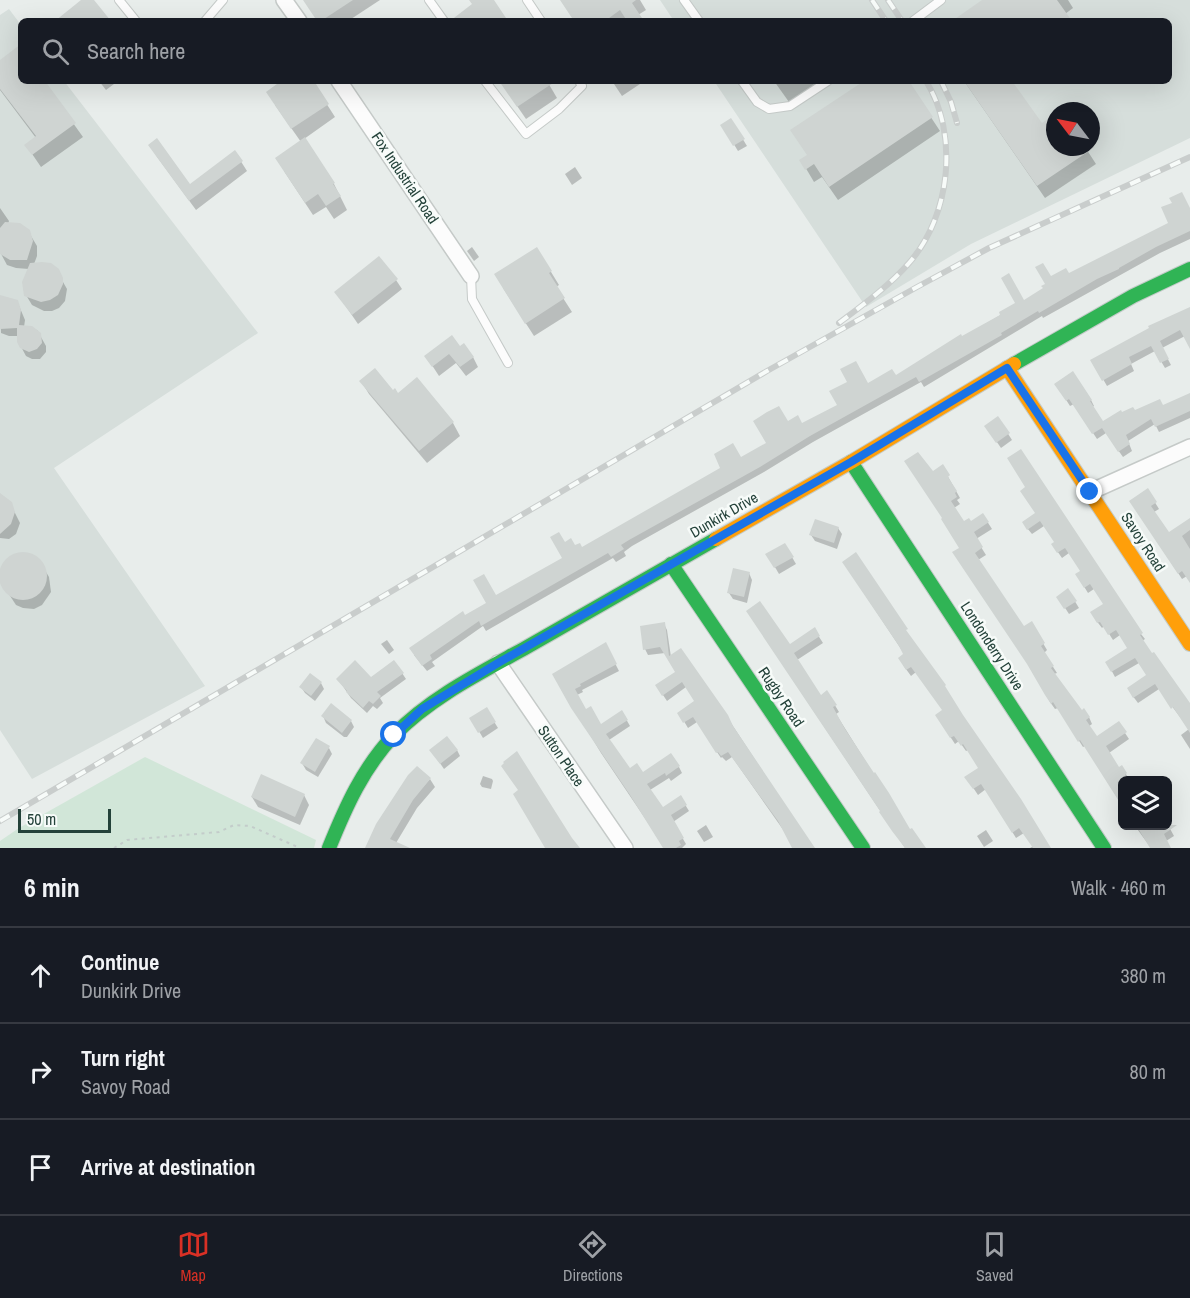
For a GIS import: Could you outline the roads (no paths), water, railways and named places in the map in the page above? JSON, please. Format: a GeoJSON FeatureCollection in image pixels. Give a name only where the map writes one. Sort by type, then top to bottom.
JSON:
{"type":"FeatureCollection","features":[{"type":"Feature","properties":{"kind":"street"},"geometry":{"type":"LineString","coordinates":[[284,0],[297,18]]}},
{"type":"Feature","properties":{"kind":"street","name":"Fox Industrial Road"},"geometry":{"type":"LineString","coordinates":[[341,84],[471,276]]}},
{"type":"Feature","properties":{"kind":"street","name":"Dunkirk Drive"},"geometry":{"type":"LineString","coordinates":[[329,848],[350,797],[369,766],[394,735],[422,709],[498,663],[851,462],[1007,368],[1133,296],[1190,269]]}},
{"type":"Feature","properties":{"kind":"street","name":"Savoy Road"},"geometry":{"type":"LineString","coordinates":[[1007,368],[1185,628],[1190,644]]}},
{"type":"Feature","properties":{"kind":"street"},"geometry":{"type":"LineString","coordinates":[[1090,492],[1190,447]]}},
{"type":"Feature","properties":{"kind":"street","name":"Londonderry Drive"},"geometry":{"type":"LineString","coordinates":[[851,462],[1104,848]]}},
{"type":"Feature","properties":{"kind":"street","name":"Rugby Road"},"geometry":{"type":"LineString","coordinates":[[671,564],[863,848]]}},
{"type":"Feature","properties":{"kind":"street","name":"Sutton Place"},"geometry":{"type":"LineString","coordinates":[[498,663],[625,848]]}},
{"type":"Feature","properties":{"kind":"lane"},"geometry":{"type":"LineString","coordinates":[[119,0],[134,18]]}},
{"type":"Feature","properties":{"kind":"lane"},"geometry":{"type":"LineString","coordinates":[[208,18],[223,0]]}},
{"type":"Feature","properties":{"kind":"lane"},"geometry":{"type":"LineString","coordinates":[[429,0],[442,18]]}},
{"type":"Feature","properties":{"kind":"lane"},"geometry":{"type":"LineString","coordinates":[[527,0],[539,18]]}},
{"type":"Feature","properties":{"kind":"lane"},"geometry":{"type":"LineString","coordinates":[[684,0],[697,18]]}},
{"type":"Feature","properties":{"kind":"lane"},"geometry":{"type":"LineString","coordinates":[[917,18],[941,0]]}},
{"type":"Feature","properties":{"kind":"lane"},"geometry":{"type":"LineString","coordinates":[[487,84],[526,134],[559,109],[582,86],[581,84]]}},
{"type":"Feature","properties":{"kind":"lane"},"geometry":{"type":"LineString","coordinates":[[744,84],[757,102],[769,110],[790,106],[823,84]]}},
{"type":"Feature","properties":{"kind":"lane"},"geometry":{"type":"LineString","coordinates":[[471,276],[472,299],[508,363]]}},
{"type":"Feature","properties":{"kind":"railway"},"geometry":{"type":"LineString","coordinates":[[872,0],[884,18]]}},
{"type":"Feature","properties":{"kind":"railway"},"geometry":{"type":"LineString","coordinates":[[888,0],[900,18]]}},
{"type":"Feature","properties":{"kind":"railway"},"geometry":{"type":"LineString","coordinates":[[839,323],[876,294],[909,263],[923,244],[934,222],[942,198],[946,174],[946,149],[943,125],[927,84]]}},
{"type":"Feature","properties":{"kind":"railway"},"geometry":{"type":"LineString","coordinates":[[942,84],[957,123]]}},
{"type":"Feature","properties":{"kind":"railway"},"geometry":{"type":"LineString","coordinates":[[0,821],[767,371],[917,287],[989,248],[1190,157]]}}]}
